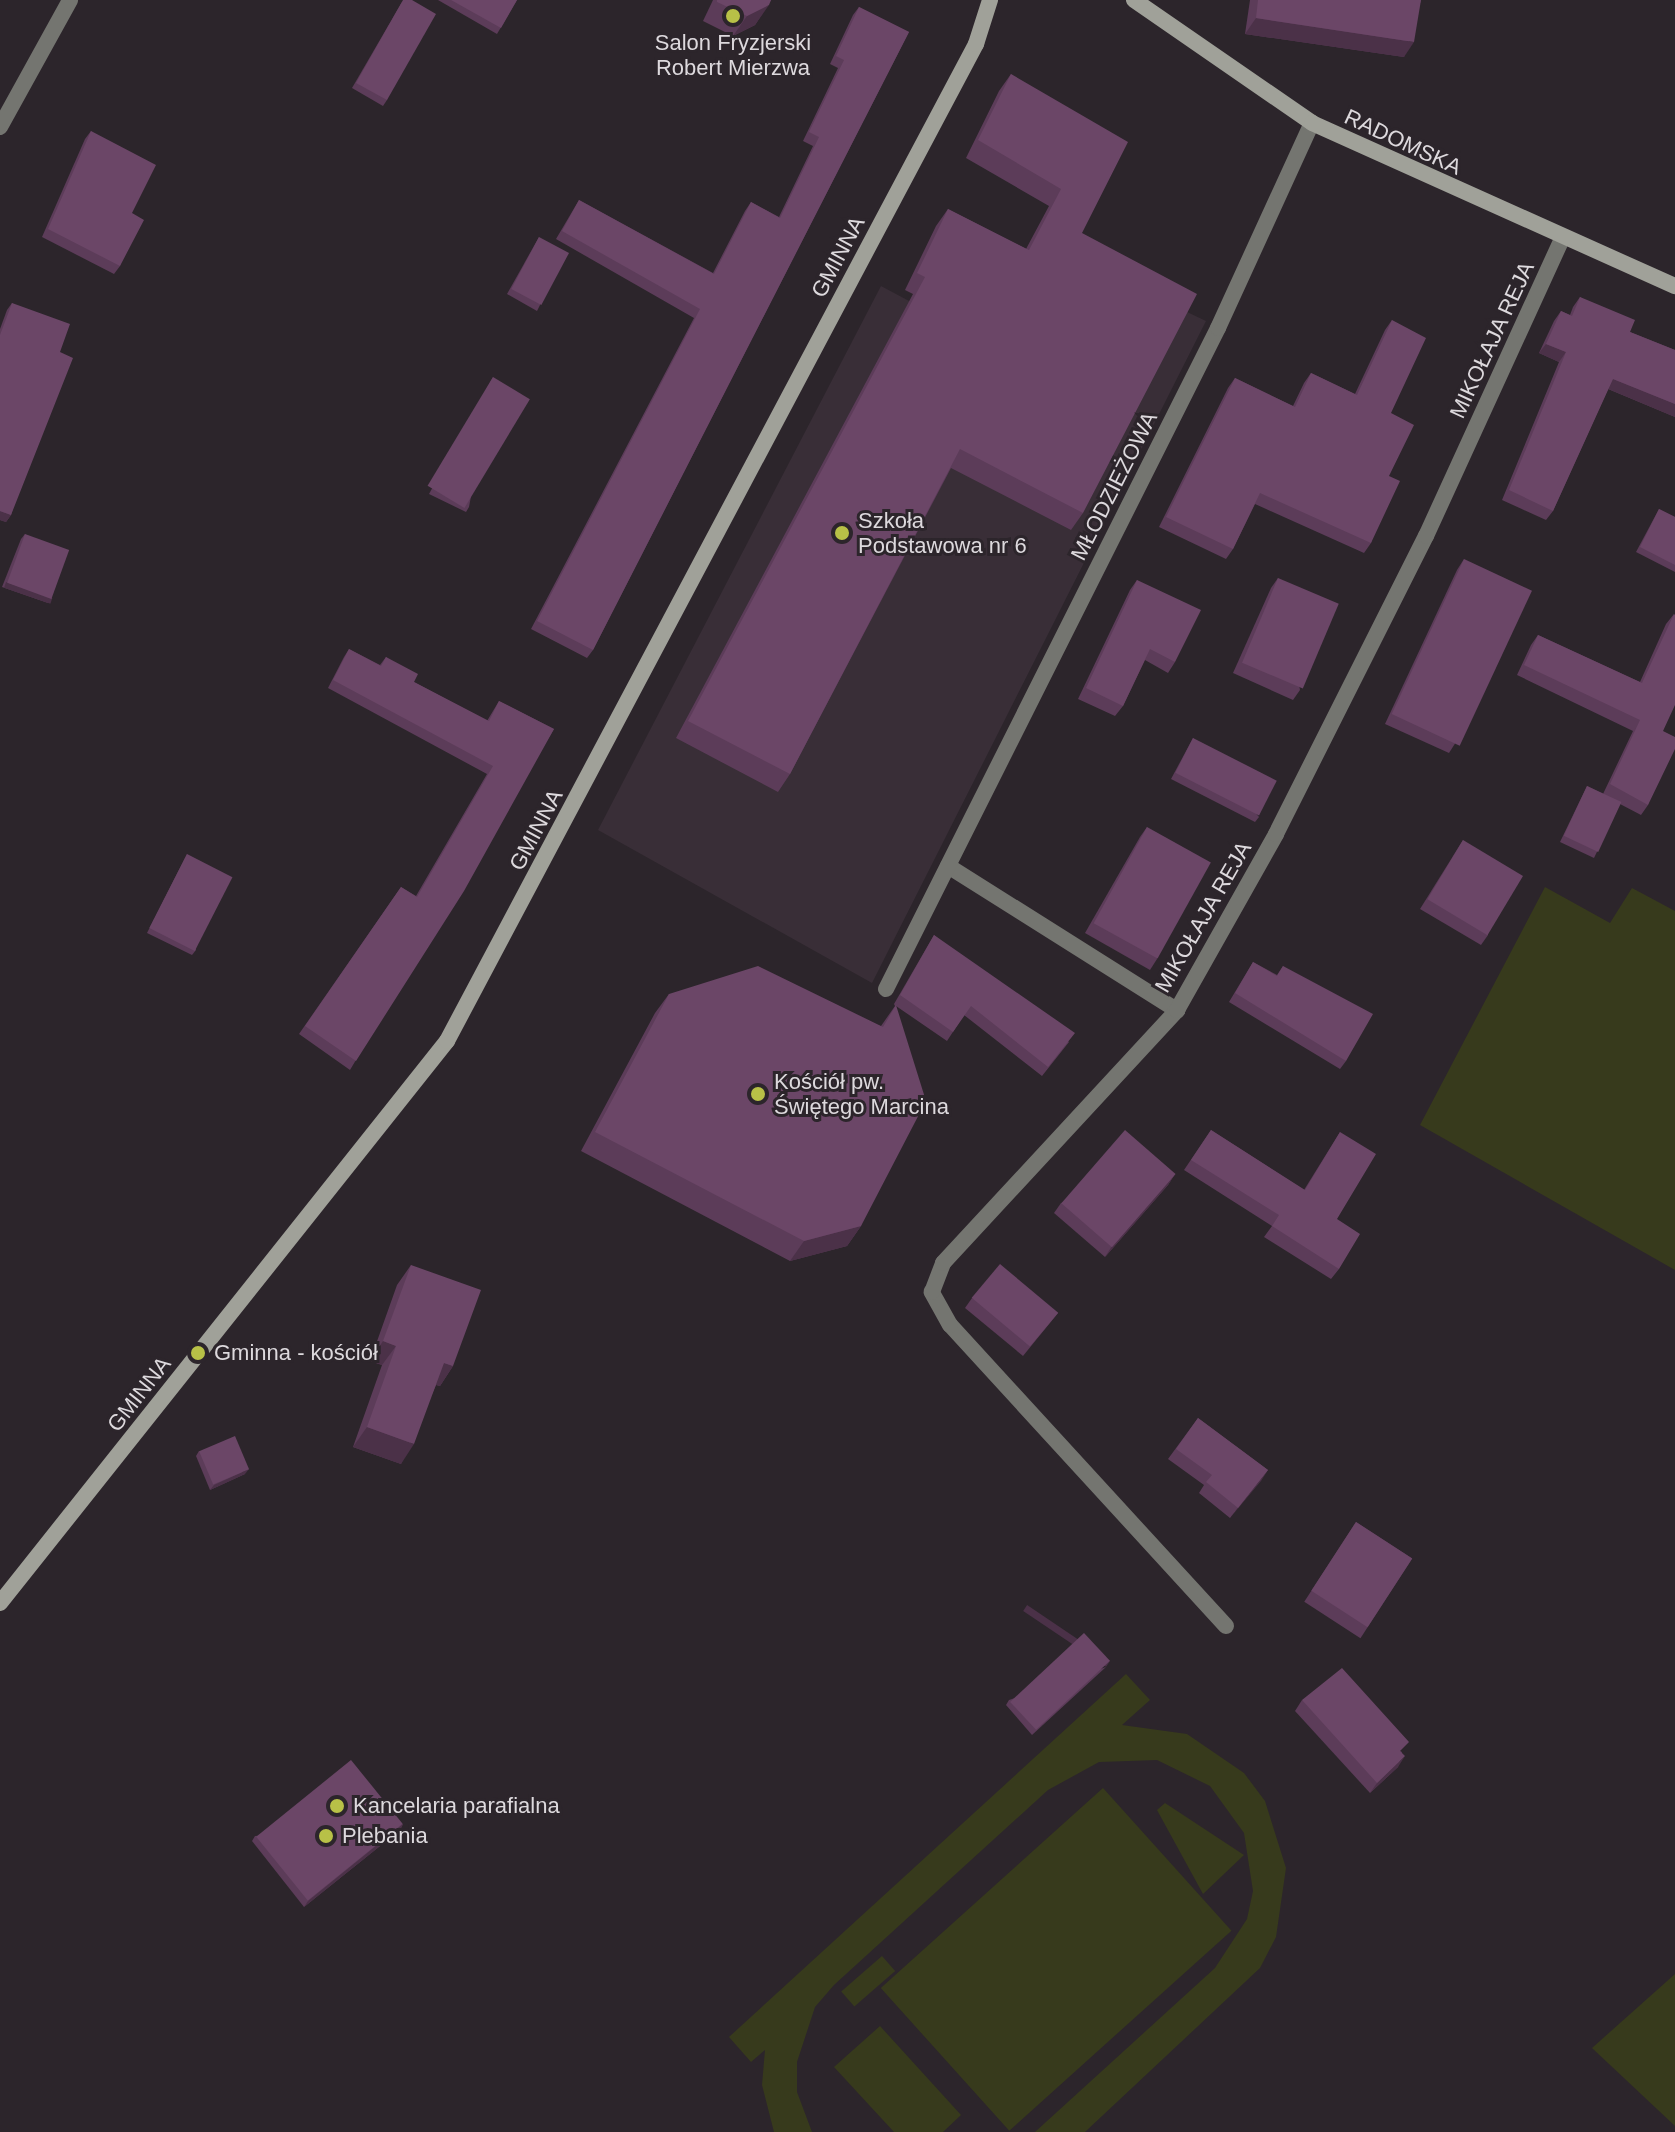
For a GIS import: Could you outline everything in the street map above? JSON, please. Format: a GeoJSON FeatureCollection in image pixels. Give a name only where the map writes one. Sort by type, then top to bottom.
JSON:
{"type":"FeatureCollection","features":[{"type":"Feature","properties":{"kind":"street"},"geometry":{"type":"LineString","coordinates":[[0,127],[70,0]]}},
{"type":"Feature","properties":{"kind":"street","name":"GMINNA"},"geometry":{"type":"LineString","coordinates":[[0,1603],[447,1041],[968,58],[990,0]]}},
{"type":"Feature","properties":{"kind":"street","name":"RADOMSKA"},"geometry":{"type":"LineString","coordinates":[[1134,0],[1312,123],[1675,286]]}},
{"type":"Feature","properties":{"kind":"street","name":"MŁODZIEŻOWA"},"geometry":{"type":"LineString","coordinates":[[886,989],[1218,328],[1312,123]]}},
{"type":"Feature","properties":{"kind":"street","name":"MIKOŁAJA REJA"},"geometry":{"type":"LineString","coordinates":[[1226,1626],[950,1325],[932,1292],[943,1263],[1177,1010],[1276,834],[1419,550],[1563,237]]}},
{"type":"Feature","properties":{"kind":"street"},"geometry":{"type":"LineString","coordinates":[[948,866],[1177,1010]]}},
{"type":"Feature","properties":{"kind":"shaded area"},"geometry":{"type":"Polygon","coordinates":[[[881,286],[1014,357],[1185,311],[1206,321],[872,983],[598,830],[881,286]]]}},
{"type":"Feature","properties":{"kind":"green space"},"geometry":{"type":"Polygon","coordinates":[[[1545,887],[1610,923],[1632,888],[1675,911],[1675,1270],[1420,1125],[1545,887]]]}},
{"type":"Feature","properties":{"kind":"green space"},"geometry":{"type":"Polygon","coordinates":[[[1126,1674],[1150,1700],[1122,1725],[1187,1734],[1244,1773],[1265,1801],[1286,1868],[1276,1937],[1260,1968],[1085,2132],[1035,2132],[1215,1968],[1247,1919],[1253,1891],[1244,1833],[1210,1786],[1157,1760],[1099,1762],[1048,1790],[834,1985],[815,2007],[797,2062],[797,2092],[812,2132],[774,2132],[762,2085],[765,2050],[751,2062],[729,2037],[1126,1674]]]}},
{"type":"Feature","properties":{"kind":"green space"},"geometry":{"type":"Polygon","coordinates":[[[1103,1788],[1231,1931],[1009,2131],[881,1988],[1103,1788]]]}},
{"type":"Feature","properties":{"kind":"green space"},"geometry":{"type":"Polygon","coordinates":[[[1165,1803],[1244,1855],[1203,1894],[1157,1810],[1165,1803]]]}},
{"type":"Feature","properties":{"kind":"green space"},"geometry":{"type":"Polygon","coordinates":[[[882,1956],[895,1971],[854,2007],[841,1991],[882,1956]]]}},
{"type":"Feature","properties":{"kind":"green space"},"geometry":{"type":"Polygon","coordinates":[[[1675,1974],[1675,2126],[1592,2048],[1675,1974]]]}},
{"type":"Feature","properties":{"kind":"green space"},"geometry":{"type":"Polygon","coordinates":[[[880,2026],[961,2115],[943,2132],[894,2132],[834,2067],[880,2026]]]}},
{"type":"Feature","properties":{"kind":"building"},"geometry":{"type":"Polygon","coordinates":[[[403,0],[412,0],[436,14],[387,100],[356,83],[403,0]]]}},
{"type":"Feature","properties":{"kind":"building"},"geometry":{"type":"Polygon","coordinates":[[[451,0],[517,0],[501,28],[451,0]]]}},
{"type":"Feature","properties":{"kind":"building"},"geometry":{"type":"Polygon","coordinates":[[[717,0],[771,0],[769,5],[747,16],[717,0]]]}},
{"type":"Feature","properties":{"kind":"building"},"geometry":{"type":"Polygon","coordinates":[[[1258,0],[1421,0],[1414,42],[1256,18],[1258,0]]]}},
{"type":"Feature","properties":{"kind":"building"},"geometry":{"type":"Polygon","coordinates":[[[859,7],[909,32],[593,650],[537,621],[700,309],[562,231],[579,200],[714,274],[751,202],[780,218],[819,137],[809,132],[844,60],[836,56],[859,7]]]}},
{"type":"Feature","properties":{"kind":"building"},"geometry":{"type":"Polygon","coordinates":[[[1011,74],[1128,142],[1082,233],[1197,294],[1083,513],[960,449],[790,774],[688,721],[925,277],[917,273],[948,209],[1029,250],[1061,189],[978,140],[1011,74]]]}},
{"type":"Feature","properties":{"kind":"building"},"geometry":{"type":"Polygon","coordinates":[[[91,131],[156,165],[132,213],[144,220],[120,266],[48,229],[91,131]]]}},
{"type":"Feature","properties":{"kind":"building"},"geometry":{"type":"Polygon","coordinates":[[[539,237],[569,253],[541,305],[511,289],[539,237]]]}},
{"type":"Feature","properties":{"kind":"building"},"geometry":{"type":"Polygon","coordinates":[[[1580,297],[1635,320],[1630,332],[1675,350],[1675,404],[1613,379],[1553,511],[1509,490],[1566,352],[1546,344],[1561,311],[1572,316],[1580,297]]]}},
{"type":"Feature","properties":{"kind":"building"},"geometry":{"type":"Polygon","coordinates":[[[12,303],[70,324],[60,352],[73,358],[11,515],[0,511],[0,335],[12,303]]]}},
{"type":"Feature","properties":{"kind":"building"},"geometry":{"type":"Polygon","coordinates":[[[1392,320],[1426,338],[1391,413],[1414,425],[1389,476],[1400,481],[1371,543],[1260,493],[1233,549],[1166,517],[1235,378],[1295,407],[1311,373],[1357,395],[1392,320]]]}},
{"type":"Feature","properties":{"kind":"building"},"geometry":{"type":"Polygon","coordinates":[[[493,377],[530,399],[464,508],[428,486],[493,377]]]}},
{"type":"Feature","properties":{"kind":"building"},"geometry":{"type":"Polygon","coordinates":[[[1659,509],[1675,517],[1675,565],[1640,547],[1659,509]]]}},
{"type":"Feature","properties":{"kind":"building"},"geometry":{"type":"Polygon","coordinates":[[[25,534],[69,550],[51,599],[7,583],[25,534]]]}},
{"type":"Feature","properties":{"kind":"building"},"geometry":{"type":"Polygon","coordinates":[[[1464,559],[1532,591],[1460,746],[1392,714],[1464,559]]]}},
{"type":"Feature","properties":{"kind":"building"},"geometry":{"type":"Polygon","coordinates":[[[1278,578],[1339,604],[1303,688],[1242,663],[1278,578]]]}},
{"type":"Feature","properties":{"kind":"building"},"geometry":{"type":"Polygon","coordinates":[[[1137,580],[1201,610],[1175,662],[1150,649],[1123,706],[1086,688],[1137,580]]]}},
{"type":"Feature","properties":{"kind":"building"},"geometry":{"type":"Polygon","coordinates":[[[1674,614],[1675,705],[1663,731],[1675,737],[1675,749],[1648,805],[1610,784],[1640,720],[1524,665],[1538,635],[1642,683],[1674,614]]]}},
{"type":"Feature","properties":{"kind":"building"},"geometry":{"type":"Polygon","coordinates":[[[349,649],[381,666],[386,657],[418,674],[414,682],[489,721],[499,701],[554,729],[464,891],[356,1061],[305,1026],[401,887],[417,897],[493,766],[333,680],[349,649]]]}},
{"type":"Feature","properties":{"kind":"building"},"geometry":{"type":"Polygon","coordinates":[[[1193,738],[1277,781],[1259,815],[1175,773],[1193,738]]]}},
{"type":"Feature","properties":{"kind":"building"},"geometry":{"type":"Polygon","coordinates":[[[1587,786],[1621,802],[1598,852],[1564,836],[1587,786]]]}},
{"type":"Feature","properties":{"kind":"building"},"geometry":{"type":"Polygon","coordinates":[[[1147,827],[1211,862],[1158,959],[1094,923],[1147,827]]]}},
{"type":"Feature","properties":{"kind":"building"},"geometry":{"type":"Polygon","coordinates":[[[1463,840],[1523,876],[1487,935],[1427,899],[1463,840]]]}},
{"type":"Feature","properties":{"kind":"building"},"geometry":{"type":"Polygon","coordinates":[[[187,854],[232,877],[195,951],[149,928],[187,854]]]}},
{"type":"Feature","properties":{"kind":"building"},"geometry":{"type":"Polygon","coordinates":[[[934,935],[1075,1033],[1048,1067],[971,1006],[953,1032],[900,995],[934,935]]]}},
{"type":"Feature","properties":{"kind":"building"},"geometry":{"type":"Polygon","coordinates":[[[1253,962],[1277,976],[1283,966],[1373,1014],[1346,1061],[1235,993],[1253,962]]]}},
{"type":"Feature","properties":{"kind":"building","name":"Kościół pw. Świętego Marcina"},"geometry":{"type":"Polygon","coordinates":[[[758,966],[883,1027],[896,1005],[926,1101],[861,1226],[804,1241],[595,1132],[669,994],[758,966]]]}},
{"type":"Feature","properties":{"kind":"building"},"geometry":{"type":"Polygon","coordinates":[[[1125,1130],[1176,1174],[1112,1247],[1061,1203],[1125,1130]]]}},
{"type":"Feature","properties":{"kind":"building"},"geometry":{"type":"Polygon","coordinates":[[[1211,1130],[1305,1190],[1340,1132],[1376,1154],[1337,1219],[1360,1234],[1339,1269],[1272,1226],[1279,1215],[1191,1160],[1211,1130]]]}},
{"type":"Feature","properties":{"kind":"building"},"geometry":{"type":"Polygon","coordinates":[[[1000,1264],[1058,1313],[1030,1347],[972,1298],[1000,1264]]]}},
{"type":"Feature","properties":{"kind":"building"},"geometry":{"type":"Polygon","coordinates":[[[411,1265],[481,1290],[453,1366],[444,1363],[414,1444],[367,1427],[396,1346],[383,1341],[411,1265]]]}},
{"type":"Feature","properties":{"kind":"building"},"geometry":{"type":"Polygon","coordinates":[[[1198,1418],[1268,1470],[1238,1508],[1206,1482],[1212,1475],[1176,1449],[1198,1418]]]}},
{"type":"Feature","properties":{"kind":"building"},"geometry":{"type":"Polygon","coordinates":[[[235,1436],[249,1469],[213,1484],[199,1451],[235,1436]]]}},
{"type":"Feature","properties":{"kind":"building"},"geometry":{"type":"Polygon","coordinates":[[[1356,1522],[1412,1558],[1368,1627],[1311,1591],[1356,1522]]]}},
{"type":"Feature","properties":{"kind":"building"},"geometry":{"type":"Polygon","coordinates":[[[1084,1633],[1110,1661],[1036,1730],[1010,1702],[1084,1633]]]}},
{"type":"Feature","properties":{"kind":"building"},"geometry":{"type":"Polygon","coordinates":[[[1342,1668],[1409,1742],[1400,1751],[1405,1756],[1377,1783],[1302,1700],[1342,1668]]]}},
{"type":"Feature","properties":{"kind":"building","name":"Plebania"},"geometry":{"type":"Polygon","coordinates":[[[351,1760],[403,1824],[308,1901],[256,1837],[351,1760]]]}},
{"type":"Feature","properties":{"kind":"place","name":"Salon Fryzjerski Robert Mierzwa"},"geometry":{"type":"Point","coordinates":[733,16]}},
{"type":"Feature","properties":{"kind":"place","name":"Szkoła Podstawowa nr 6"},"geometry":{"type":"Point","coordinates":[842,533]}},
{"type":"Feature","properties":{"kind":"place","name":"Kościół pw. Świętego Marcina"},"geometry":{"type":"Point","coordinates":[758,1094]}},
{"type":"Feature","properties":{"kind":"place","name":"Gminna - kościół"},"geometry":{"type":"Point","coordinates":[198,1353]}},
{"type":"Feature","properties":{"kind":"place","name":"Kancelaria parafialna"},"geometry":{"type":"Point","coordinates":[337,1806]}},
{"type":"Feature","properties":{"kind":"place","name":"Plebania"},"geometry":{"type":"Point","coordinates":[326,1836]}}]}
